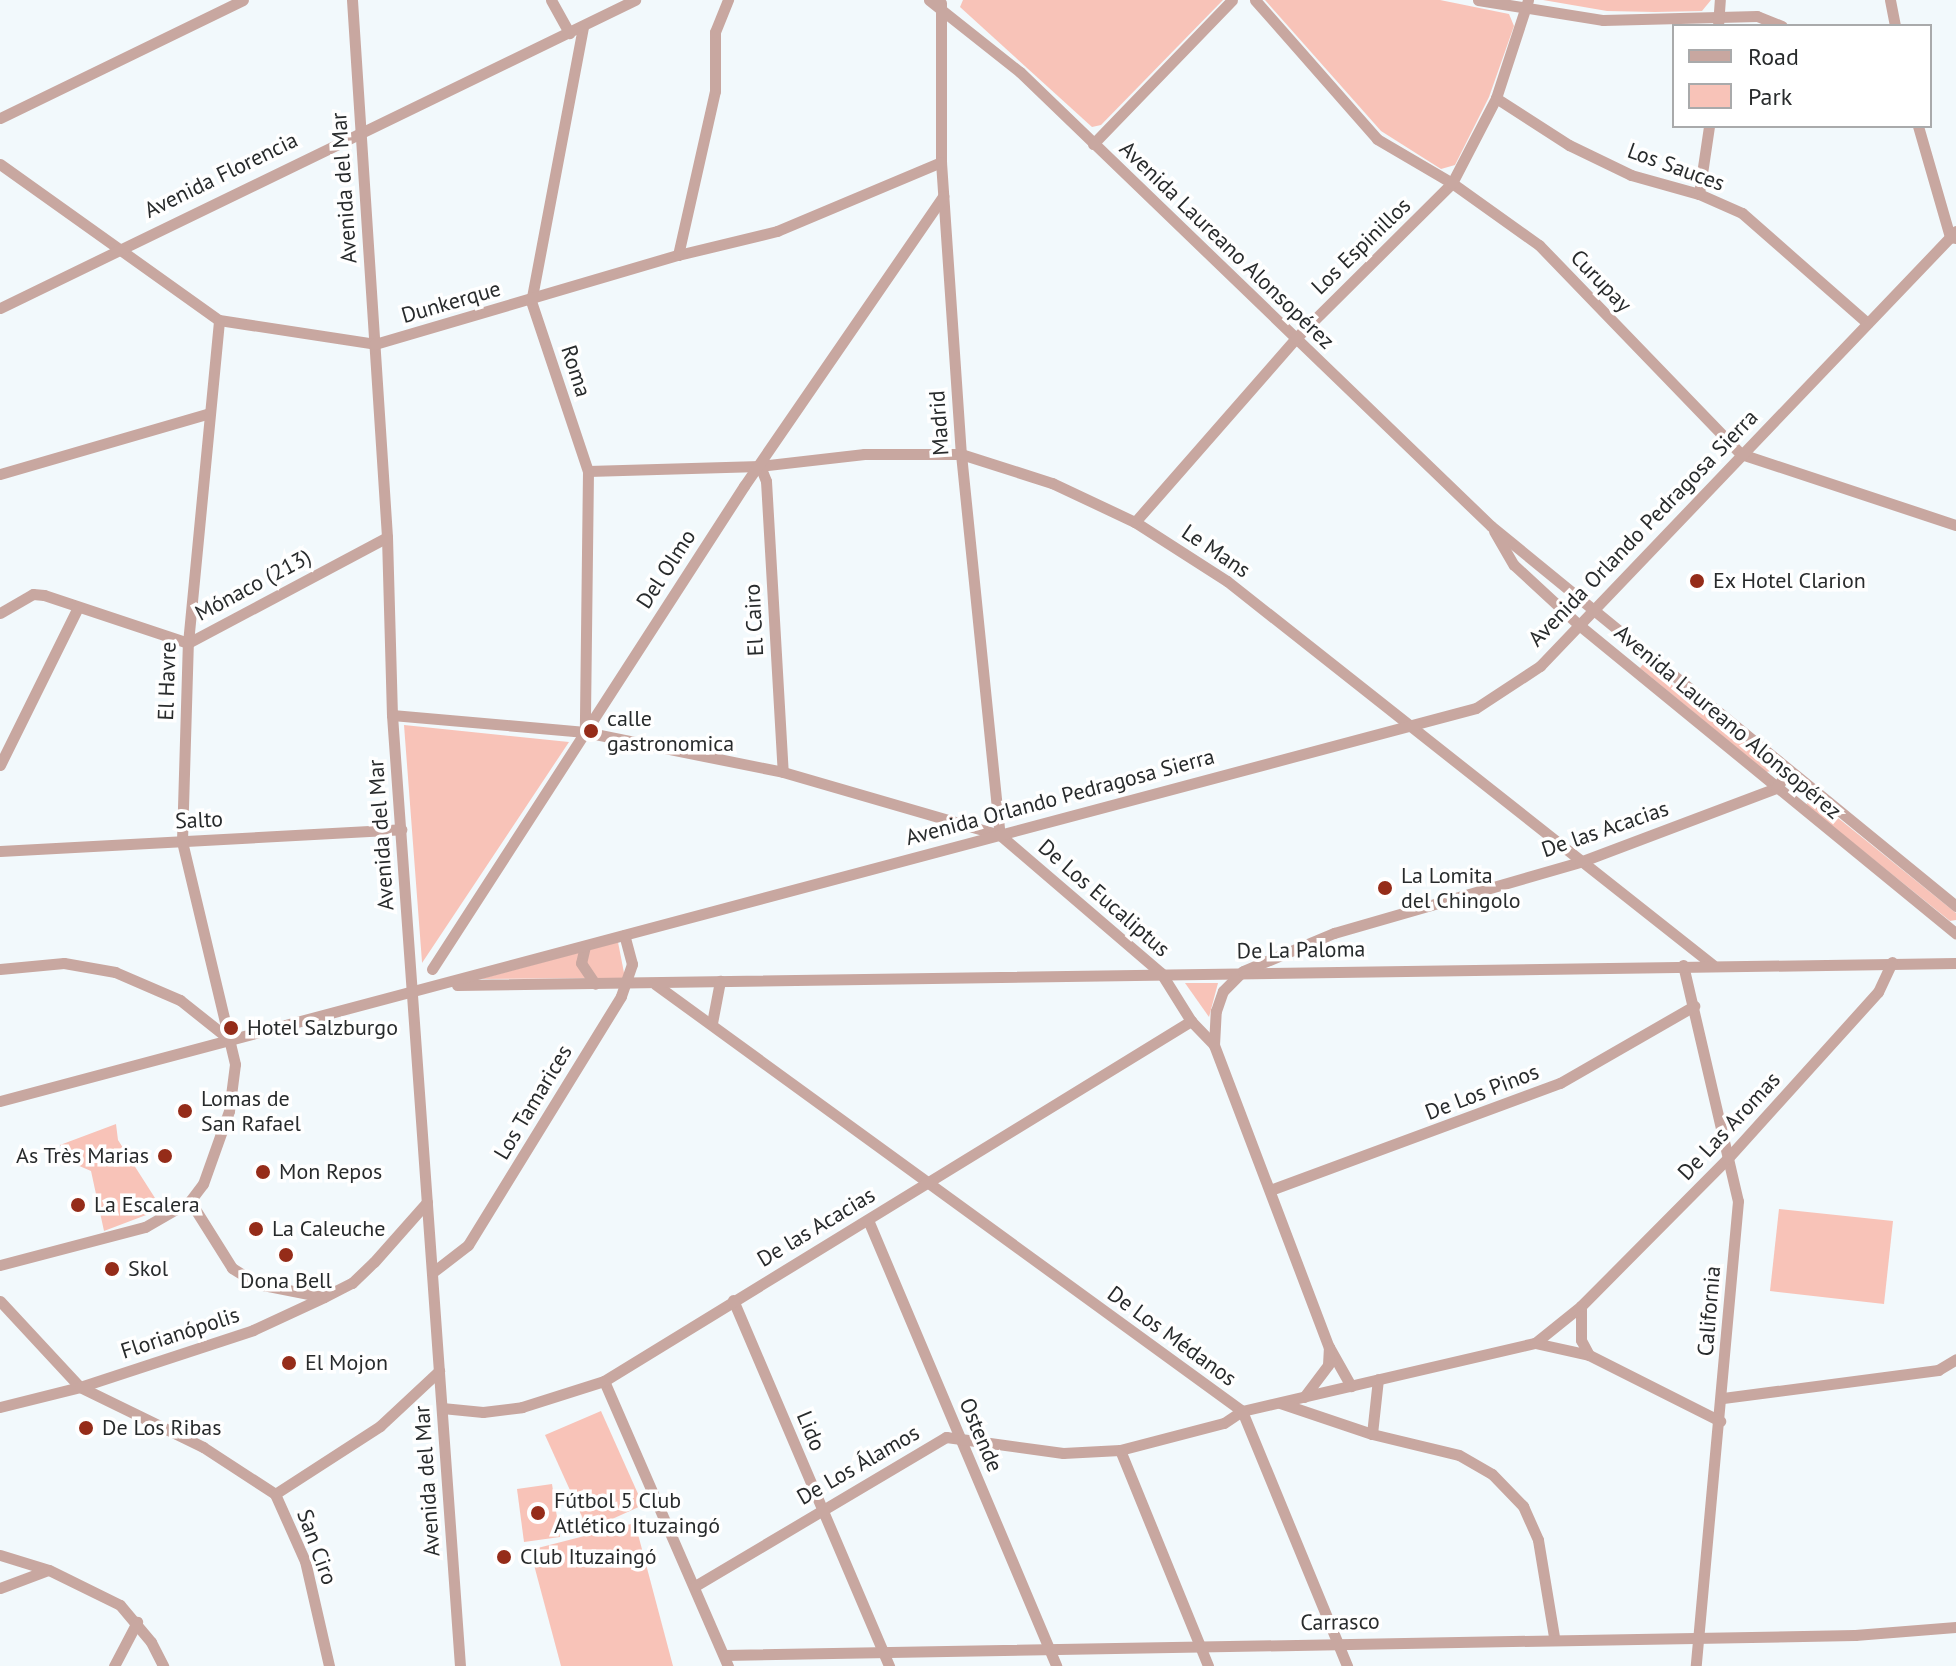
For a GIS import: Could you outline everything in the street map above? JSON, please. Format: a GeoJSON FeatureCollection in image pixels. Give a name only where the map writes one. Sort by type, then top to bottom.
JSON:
{"type":"FeatureCollection","features":[{"type":"Feature","properties":{"kind":"street"},"geometry":{"type":"LineString","coordinates":[[0,118],[243,0]]}},
{"type":"Feature","properties":{"kind":"street","name":"Avenida del Mar"},"geometry":{"type":"LineString","coordinates":[[352,0],[387,537],[392,715],[460,1666]]}},
{"type":"Feature","properties":{"kind":"street"},"geometry":{"type":"LineString","coordinates":[[551,0],[569,33]]}},
{"type":"Feature","properties":{"kind":"street","name":"Avenida Florencia"},"geometry":{"type":"LineString","coordinates":[[0,308],[116,247],[635,0]]}},
{"type":"Feature","properties":{"kind":"street"},"geometry":{"type":"LineString","coordinates":[[678,255],[713,104],[715,32],[728,0]]}},
{"type":"Feature","properties":{"kind":"street","name":"Avenida Laureano Alonsopérez"},"geometry":{"type":"LineString","coordinates":[[929,0],[943,2],[985,41],[1491,526],[1956,906]]}},
{"type":"Feature","properties":{"kind":"street"},"geometry":{"type":"LineString","coordinates":[[1093,144],[1232,0]]}},
{"type":"Feature","properties":{"kind":"street","name":"Curupay"},"geometry":{"type":"LineString","coordinates":[[1255,0],[1377,139],[1452,183],[1539,245],[1741,454],[1954,521]]}},
{"type":"Feature","properties":{"kind":"street"},"geometry":{"type":"LineString","coordinates":[[1478,0],[1527,4],[1603,20],[1719,22],[1757,16],[1777,24]]}},
{"type":"Feature","properties":{"kind":"street"},"geometry":{"type":"LineString","coordinates":[[1719,22],[1720,0]]}},
{"type":"Feature","properties":{"kind":"street"},"geometry":{"type":"LineString","coordinates":[[1890,0],[1895,24]]}},
{"type":"Feature","properties":{"kind":"street","name":"Madrid"},"geometry":{"type":"LineString","coordinates":[[943,2],[943,196],[961,454],[1000,835]]}},
{"type":"Feature","properties":{"kind":"street","name":"Los Espinillos"},"geometry":{"type":"LineString","coordinates":[[1135,522],[1296,338],[1452,183],[1496,98],[1527,4]]}},
{"type":"Feature","properties":{"kind":"street","name":"Roma"},"geometry":{"type":"LineString","coordinates":[[583,27],[531,301],[588,471],[585,732]]}},
{"type":"Feature","properties":{"kind":"street","name":"Los Sauces"},"geometry":{"type":"LineString","coordinates":[[1496,98],[1569,145],[1631,175],[1699,194],[1742,213],[1867,323]]}},
{"type":"Feature","properties":{"kind":"street"},"geometry":{"type":"LineString","coordinates":[[1699,194],[1709,128]]}},
{"type":"Feature","properties":{"kind":"street"},"geometry":{"type":"LineString","coordinates":[[1919,128],[1954,236]]}},
{"type":"Feature","properties":{"kind":"street","name":"Dunkerque"},"geometry":{"type":"LineString","coordinates":[[0,164],[219,320],[375,344],[531,301],[678,255],[777,231],[941,162]]}},
{"type":"Feature","properties":{"kind":"street","name":"Del Olmo"},"geometry":{"type":"LineString","coordinates":[[432,969],[760,466],[943,196]]}},
{"type":"Feature","properties":{"kind":"street","name":"Avenida Orlando Pedragosa Sierra"},"geometry":{"type":"LineString","coordinates":[[0,1101],[1000,835],[1411,722],[1476,708],[1516,685],[1579,625],[1954,236]]}},
{"type":"Feature","properties":{"kind":"street","name":"El Havre"},"geometry":{"type":"LineString","coordinates":[[190,1201],[203,1184],[229,1111],[235,1064],[182,841],[188,643],[206,414],[219,320]]}},
{"type":"Feature","properties":{"kind":"street"},"geometry":{"type":"LineString","coordinates":[[0,474],[206,414]]}},
{"type":"Feature","properties":{"kind":"street","name":"Le Mans"},"geometry":{"type":"LineString","coordinates":[[588,471],[760,466],[864,454],[961,454],[1052,483],[1135,522],[1227,581],[1411,722],[1580,862],[1713,965]]}},
{"type":"Feature","properties":{"kind":"street","name":"El Cairo"},"geometry":{"type":"LineString","coordinates":[[760,466],[766,481],[783,772]]}},
{"type":"Feature","properties":{"kind":"street","name":"Avenida Laureano Alonsopérez"},"geometry":{"type":"LineString","coordinates":[[1491,526],[1514,565],[1579,625],[1956,934]]}},
{"type":"Feature","properties":{"kind":"street","name":"Mónaco (213)"},"geometry":{"type":"LineString","coordinates":[[0,613],[33,594],[188,643],[387,537]]}},
{"type":"Feature","properties":{"kind":"street"},"geometry":{"type":"LineString","coordinates":[[1530,579],[1542,565]]}},
{"type":"Feature","properties":{"kind":"street"},"geometry":{"type":"LineString","coordinates":[[0,765],[78,607]]}},
{"type":"Feature","properties":{"kind":"street"},"geometry":{"type":"LineString","coordinates":[[1628,666],[1641,650]]}},
{"type":"Feature","properties":{"kind":"street","name":"De Los Eucaliptus"},"geometry":{"type":"LineString","coordinates":[[392,715],[585,732],[783,772],[1000,835],[1161,973],[1191,1021],[1214,1045],[1273,1189],[1329,1347],[1351,1386]]}},
{"type":"Feature","properties":{"kind":"street"},"geometry":{"type":"LineString","coordinates":[[1776,788],[1789,771]]}},
{"type":"Feature","properties":{"kind":"street","name":"De las Acacias"},"geometry":{"type":"LineString","coordinates":[[1243,971],[1334,933],[1580,862],[1776,788]]}},
{"type":"Feature","properties":{"kind":"street","name":"Salto"},"geometry":{"type":"LineString","coordinates":[[0,851],[401,829]]}},
{"type":"Feature","properties":{"kind":"street"},"geometry":{"type":"LineString","coordinates":[[624,935],[632,964],[651,983]]}},
{"type":"Feature","properties":{"kind":"street"},"geometry":{"type":"LineString","coordinates":[[585,946],[583,972],[595,984]]}},
{"type":"Feature","properties":{"kind":"street","name":"De Las Aromas"},"geometry":{"type":"LineString","coordinates":[[1535,1343],[1581,1306],[1727,1159],[1878,992],[1892,962]]}},
{"type":"Feature","properties":{"kind":"street"},"geometry":{"type":"LineString","coordinates":[[0,969],[64,963],[115,972],[201,1012],[227,1039]]}},
{"type":"Feature","properties":{"kind":"street","name":"De La Paloma"},"geometry":{"type":"LineString","coordinates":[[438,985],[1956,963]]}},
{"type":"Feature","properties":{"kind":"street","name":"Los Tamarices"},"geometry":{"type":"LineString","coordinates":[[433,1272],[468,1245],[627,983],[632,964]]}},
{"type":"Feature","properties":{"kind":"street","name":"California"},"geometry":{"type":"LineString","coordinates":[[1683,965],[1738,1201],[1723,1398],[1696,1666]]}},
{"type":"Feature","properties":{"kind":"street"},"geometry":{"type":"LineString","coordinates":[[1214,1045],[1223,991],[1243,971]]}},
{"type":"Feature","properties":{"kind":"street"},"geometry":{"type":"LineString","coordinates":[[712,1023],[720,981]]}},
{"type":"Feature","properties":{"kind":"street","name":"De Los Médanos"},"geometry":{"type":"LineString","coordinates":[[651,983],[712,1023],[1242,1411],[1535,1343],[1589,1355],[1720,1421]]}},
{"type":"Feature","properties":{"kind":"street","name":"De Los Pinos"},"geometry":{"type":"LineString","coordinates":[[1273,1189],[1560,1083],[1694,1006]]}},
{"type":"Feature","properties":{"kind":"street","name":"De las Acacias"},"geometry":{"type":"LineString","coordinates":[[442,1408],[483,1412],[522,1407],[604,1381],[1191,1021]]}},
{"type":"Feature","properties":{"kind":"street"},"geometry":{"type":"LineString","coordinates":[[0,1265],[145,1227],[190,1201],[232,1268],[258,1284],[324,1297]]}},
{"type":"Feature","properties":{"kind":"street","name":"Florianópolis"},"geometry":{"type":"LineString","coordinates":[[0,1407],[80,1387],[253,1330],[324,1297],[352,1283],[427,1202]]}},
{"type":"Feature","properties":{"kind":"street","name":"Ostende"},"geometry":{"type":"LineString","coordinates":[[868,1220],[1056,1666]]}},
{"type":"Feature","properties":{"kind":"street","name":"Lido"},"geometry":{"type":"LineString","coordinates":[[733,1300],[889,1666]]}},
{"type":"Feature","properties":{"kind":"street","name":"San Ciro"},"geometry":{"type":"LineString","coordinates":[[0,1301],[80,1387],[203,1447],[275,1494],[305,1561],[329,1666]]}},
{"type":"Feature","properties":{"kind":"street"},"geometry":{"type":"LineString","coordinates":[[1581,1306],[1578,1324],[1589,1355]]}},
{"type":"Feature","properties":{"kind":"street"},"geometry":{"type":"LineString","coordinates":[[1304,1397],[1328,1365],[1329,1347]]}},
{"type":"Feature","properties":{"kind":"street"},"geometry":{"type":"LineString","coordinates":[[1723,1398],[1938,1370],[1956,1359]]}},
{"type":"Feature","properties":{"kind":"street"},"geometry":{"type":"LineString","coordinates":[[275,1494],[380,1426],[439,1371]]}},
{"type":"Feature","properties":{"kind":"street"},"geometry":{"type":"LineString","coordinates":[[1372,1434],[1378,1379]]}},
{"type":"Feature","properties":{"kind":"street"},"geometry":{"type":"LineString","coordinates":[[604,1381],[726,1661]]}},
{"type":"Feature","properties":{"kind":"street"},"geometry":{"type":"LineString","coordinates":[[1280,1403],[1372,1434],[1459,1455],[1492,1474],[1523,1506],[1538,1540],[1554,1637]]}},
{"type":"Feature","properties":{"kind":"street"},"geometry":{"type":"LineString","coordinates":[[1242,1411],[1347,1666]]}},
{"type":"Feature","properties":{"kind":"street","name":"De Los Álamos"},"geometry":{"type":"LineString","coordinates":[[695,1586],[946,1437],[1063,1453],[1120,1450],[1224,1423],[1242,1411]]}},
{"type":"Feature","properties":{"kind":"street"},"geometry":{"type":"LineString","coordinates":[[1120,1450],[1208,1666]]}},
{"type":"Feature","properties":{"kind":"street"},"geometry":{"type":"LineString","coordinates":[[0,1555],[49,1570],[120,1605],[137,1622],[163,1666]]}},
{"type":"Feature","properties":{"kind":"street"},"geometry":{"type":"LineString","coordinates":[[0,1588],[49,1570]]}},
{"type":"Feature","properties":{"kind":"street"},"geometry":{"type":"LineString","coordinates":[[114,1666],[137,1622]]}},
{"type":"Feature","properties":{"kind":"street","name":"Carrasco"},"geometry":{"type":"LineString","coordinates":[[726,1661],[882,1649],[1700,1634],[1870,1634],[1956,1627]]}},
{"type":"Feature","properties":{"kind":"green space"},"geometry":{"type":"Polygon","coordinates":[[[963,0],[1223,0],[1101,125],[1092,127],[960,7],[963,0]]]}},
{"type":"Feature","properties":{"kind":"green space"},"geometry":{"type":"Polygon","coordinates":[[[1265,0],[1440,0],[1509,14],[1514,26],[1489,97],[1455,165],[1441,169],[1381,131],[1265,0]]]}},
{"type":"Feature","properties":{"kind":"green space"},"geometry":{"type":"Polygon","coordinates":[[[1543,0],[1711,0],[1702,11],[1655,12],[1607,11],[1543,0]]]}},
{"type":"Feature","properties":{"kind":"green space"},"geometry":{"type":"Polygon","coordinates":[[[1644,663],[1772,764],[1771,771],[1766,772],[1640,668],[1644,663]]]}},
{"type":"Feature","properties":{"kind":"green space"},"geometry":{"type":"Polygon","coordinates":[[[404,725],[569,742],[422,963],[422,962],[404,725]]]}},
{"type":"Feature","properties":{"kind":"green space"},"geometry":{"type":"Polygon","coordinates":[[[1812,797],[1956,913],[1956,920],[1950,921],[1806,805],[1812,797]]]}},
{"type":"Feature","properties":{"kind":"green space"},"geometry":{"type":"Polygon","coordinates":[[[618,942],[625,978],[480,979],[618,942]]]}},
{"type":"Feature","properties":{"kind":"green space"},"geometry":{"type":"Polygon","coordinates":[[[1185,983],[1218,983],[1209,1017],[1185,983]]]}},
{"type":"Feature","properties":{"kind":"green space"},"geometry":{"type":"Polygon","coordinates":[[[116,1124],[118,1140],[162,1209],[104,1231],[91,1171],[77,1165],[60,1145],[116,1124]]]}},
{"type":"Feature","properties":{"kind":"green space"},"geometry":{"type":"Polygon","coordinates":[[[1779,1209],[1893,1221],[1884,1304],[1770,1291],[1779,1209]]]}},
{"type":"Feature","properties":{"kind":"green space"},"geometry":{"type":"Polygon","coordinates":[[[601,1411],[643,1505],[588,1530],[545,1435],[601,1411]]]}},
{"type":"Feature","properties":{"kind":"green space","name":"Fútbol 5 Club Atlético Ituzaingó"},"geometry":{"type":"Polygon","coordinates":[[[552,1484],[560,1537],[524,1542],[517,1489],[552,1484]]]}},
{"type":"Feature","properties":{"kind":"green space"},"geometry":{"type":"Polygon","coordinates":[[[635,1523],[673,1666],[561,1666],[530,1550],[635,1523]]]}},
{"type":"Feature","properties":{"kind":"place","name":"Ex Hotel Clarion"},"geometry":{"type":"Point","coordinates":[1697,581]}},
{"type":"Feature","properties":{"kind":"place","name":"calle gastronomica"},"geometry":{"type":"Point","coordinates":[591,731]}},
{"type":"Feature","properties":{"kind":"place","name":"La Lomita del Chingolo"},"geometry":{"type":"Point","coordinates":[1385,888]}},
{"type":"Feature","properties":{"kind":"place","name":"Hotel Salzburgo"},"geometry":{"type":"Point","coordinates":[231,1028]}},
{"type":"Feature","properties":{"kind":"place","name":"Lomas de San Rafael"},"geometry":{"type":"Point","coordinates":[185,1111]}},
{"type":"Feature","properties":{"kind":"place","name":"As Très Marias"},"geometry":{"type":"Point","coordinates":[165,1156]}},
{"type":"Feature","properties":{"kind":"place","name":"Mon Repos"},"geometry":{"type":"Point","coordinates":[263,1172]}},
{"type":"Feature","properties":{"kind":"place","name":"La Escalera"},"geometry":{"type":"Point","coordinates":[78,1205]}},
{"type":"Feature","properties":{"kind":"place","name":"La Caleuche"},"geometry":{"type":"Point","coordinates":[256,1229]}},
{"type":"Feature","properties":{"kind":"place","name":"Dona Bell"},"geometry":{"type":"Point","coordinates":[286,1255]}},
{"type":"Feature","properties":{"kind":"place","name":"Skol"},"geometry":{"type":"Point","coordinates":[112,1269]}},
{"type":"Feature","properties":{"kind":"place","name":"El Mojon"},"geometry":{"type":"Point","coordinates":[289,1363]}},
{"type":"Feature","properties":{"kind":"place","name":"De Los Ribas"},"geometry":{"type":"Point","coordinates":[86,1428]}},
{"type":"Feature","properties":{"kind":"place","name":"Fútbol 5 Club Atlético Ituzaingó"},"geometry":{"type":"Point","coordinates":[538,1513]}},
{"type":"Feature","properties":{"kind":"place","name":"Club Ituzaingó"},"geometry":{"type":"Point","coordinates":[504,1557]}}]}
